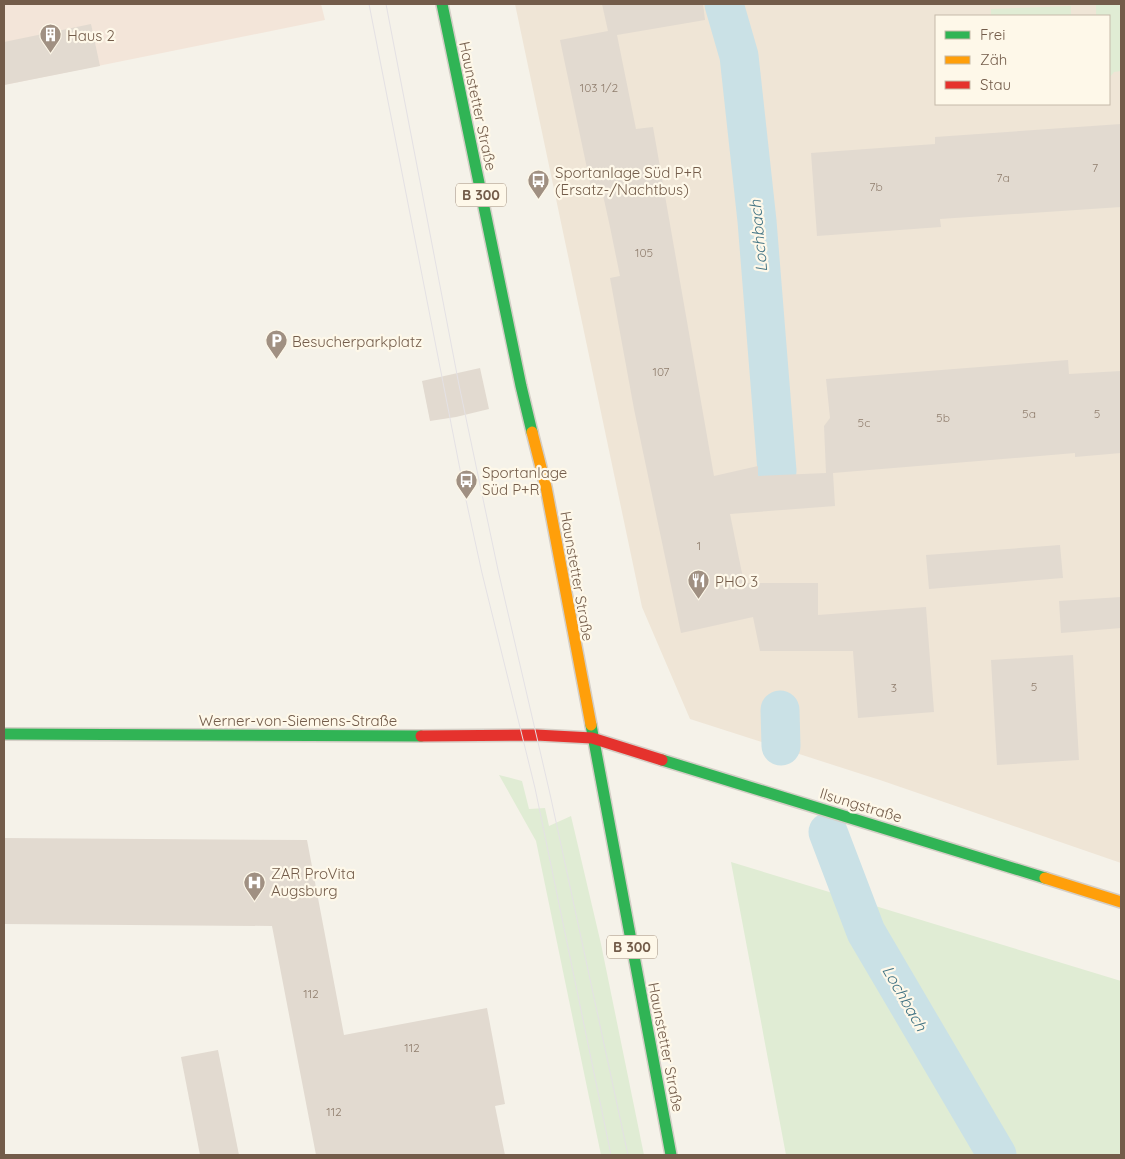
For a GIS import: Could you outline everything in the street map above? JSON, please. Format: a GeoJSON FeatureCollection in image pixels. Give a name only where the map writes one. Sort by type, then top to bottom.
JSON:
{"type":"FeatureCollection","features":[{"type":"Feature","properties":{"kind":"main road","name":"Haunstetter Straße"},"geometry":{"type":"LineString","coordinates":[[442,4],[521,386],[546,487],[671,1155]]}},
{"type":"Feature","properties":{"kind":"main road","name":"Werner-von-Siemens-Straße"},"geometry":{"type":"LineString","coordinates":[[4,734],[536,735],[592,738]]}},
{"type":"Feature","properties":{"kind":"main road","name":"Ilsungstraße"},"geometry":{"type":"LineString","coordinates":[[592,738],[1121,902]]}},
{"type":"Feature","properties":{"kind":"shaded area"},"geometry":{"type":"Polygon","coordinates":[[[4,4],[321,4],[325,20],[4,85],[4,4]]]}},
{"type":"Feature","properties":{"kind":"shaded area"},"geometry":{"type":"Polygon","coordinates":[[[515,4],[1121,4],[1121,863],[880,780],[690,719],[642,607],[515,4]]]}},
{"type":"Feature","properties":{"kind":"green space"},"geometry":{"type":"Polygon","coordinates":[[[1096,4],[1121,4],[1121,71],[1114,72],[1110,77],[1110,15],[1096,15],[1096,4]]]}},
{"type":"Feature","properties":{"kind":"green space"},"geometry":{"type":"Polygon","coordinates":[[[1071,6],[1071,15],[991,15],[991,9],[1071,6]]]}},
{"type":"Feature","properties":{"kind":"green space"},"geometry":{"type":"Polygon","coordinates":[[[499,775],[522,781],[529,809],[545,808],[549,826],[571,816],[601,944],[644,1155],[601,1155],[536,841],[499,775]]]}},
{"type":"Feature","properties":{"kind":"green space"},"geometry":{"type":"Polygon","coordinates":[[[731,862],[1121,981],[1121,1155],[786,1155],[731,862]]]}},
{"type":"Feature","properties":{"kind":"building"},"geometry":{"type":"Polygon","coordinates":[[[602,4],[703,4],[705,20],[617,35],[636,129],[653,127],[714,476],[758,466],[758,476],[826,473],[824,426],[830,418],[826,379],[1068,360],[1069,374],[1121,371],[1121,453],[1075,457],[1075,453],[833,473],[835,506],[730,514],[744,583],[818,583],[818,615],[926,607],[934,712],[858,718],[853,651],[760,651],[753,617],[681,633],[634,409],[610,278],[620,276],[603,195],[593,197],[560,40],[608,31],[602,4]]]}},
{"type":"Feature","properties":{"kind":"building","name":"Haus 2"},"geometry":{"type":"Polygon","coordinates":[[[91,24],[100,66],[4,85],[4,42],[91,24]]]}},
{"type":"Feature","properties":{"kind":"building"},"geometry":{"type":"Polygon","coordinates":[[[1121,124],[1121,207],[940,219],[941,227],[817,236],[811,153],[935,144],[935,137],[1121,124]]]}},
{"type":"Feature","properties":{"kind":"building"},"geometry":{"type":"Polygon","coordinates":[[[480,368],[489,409],[430,421],[422,381],[480,368]]]}},
{"type":"Feature","properties":{"kind":"building"},"geometry":{"type":"Polygon","coordinates":[[[1060,545],[1063,578],[929,589],[926,555],[1060,545]]]}},
{"type":"Feature","properties":{"kind":"building"},"geometry":{"type":"Polygon","coordinates":[[[1121,597],[1121,628],[1061,633],[1059,601],[1121,597]]]}},
{"type":"Feature","properties":{"kind":"building"},"geometry":{"type":"Polygon","coordinates":[[[1073,655],[1079,760],[997,765],[991,660],[1073,655]]]}},
{"type":"Feature","properties":{"kind":"building"},"geometry":{"type":"Polygon","coordinates":[[[4,838],[307,840],[344,1035],[487,1008],[505,1104],[495,1106],[505,1155],[316,1155],[272,926],[4,924],[4,838]]]}},
{"type":"Feature","properties":{"kind":"building"},"geometry":{"type":"Polygon","coordinates":[[[218,1050],[239,1155],[200,1155],[181,1057],[218,1050]]]}},
{"type":"Feature","properties":{"kind":"waterway","name":"Lochbach"},"geometry":{"type":"LineString","coordinates":[[724,4],[739,56],[757,221],[777,471]]}},
{"type":"Feature","properties":{"kind":"waterway","name":"Lochbach"},"geometry":{"type":"LineString","coordinates":[[780,710],[781,746]]}},
{"type":"Feature","properties":{"kind":"waterway","name":"Lochbach"},"geometry":{"type":"LineString","coordinates":[[828,832],[866,932],[997,1155]]}},
{"type":"Feature","properties":{"kind":"tram line"},"geometry":{"type":"LineString","coordinates":[[369,4],[466,500],[535,788],[611,1155]]}},
{"type":"Feature","properties":{"kind":"tram line"},"geometry":{"type":"LineString","coordinates":[[386,4],[459,385],[498,570],[550,794],[628,1155]]}},
{"type":"Feature","properties":{"kind":"traffic: fast"},"geometry":{"type":"LineString","coordinates":[[442,4],[532,432]]}},
{"type":"Feature","properties":{"kind":"traffic: fast"},"geometry":{"type":"LineString","coordinates":[[591,725],[671,1155]]}},
{"type":"Feature","properties":{"kind":"traffic: fast"},"geometry":{"type":"LineString","coordinates":[[4,734],[421,736]]}},
{"type":"Feature","properties":{"kind":"traffic: fast"},"geometry":{"type":"LineString","coordinates":[[662,760],[1045,878]]}},
{"type":"Feature","properties":{"kind":"traffic: slow"},"geometry":{"type":"LineString","coordinates":[[532,432],[546,487],[591,725]]}},
{"type":"Feature","properties":{"kind":"traffic: slow"},"geometry":{"type":"LineString","coordinates":[[1045,878],[1121,902]]}},
{"type":"Feature","properties":{"kind":"traffic: jam"},"geometry":{"type":"LineString","coordinates":[[421,736],[536,735],[592,738],[662,760]]}},
{"type":"Feature","properties":{"kind":"place","name":"Haus 2"},"geometry":{"type":"Point","coordinates":[51,54]}},
{"type":"Feature","properties":{"kind":"place","name":"Sportanlage Süd P+R (Ersatz-/Nachtbus)"},"geometry":{"type":"Point","coordinates":[539,200]}},
{"type":"Feature","properties":{"kind":"place","name":"Besucherparkplatz"},"geometry":{"type":"Point","coordinates":[276,360]}},
{"type":"Feature","properties":{"kind":"place","name":"Sportanlage Süd P+R"},"geometry":{"type":"Point","coordinates":[466,500]}},
{"type":"Feature","properties":{"kind":"place","name":"PHO 3"},"geometry":{"type":"Point","coordinates":[699,600]}},
{"type":"Feature","properties":{"kind":"place","name":"ZAR ProVita Augsburg"},"geometry":{"type":"Point","coordinates":[255,901]}}]}
